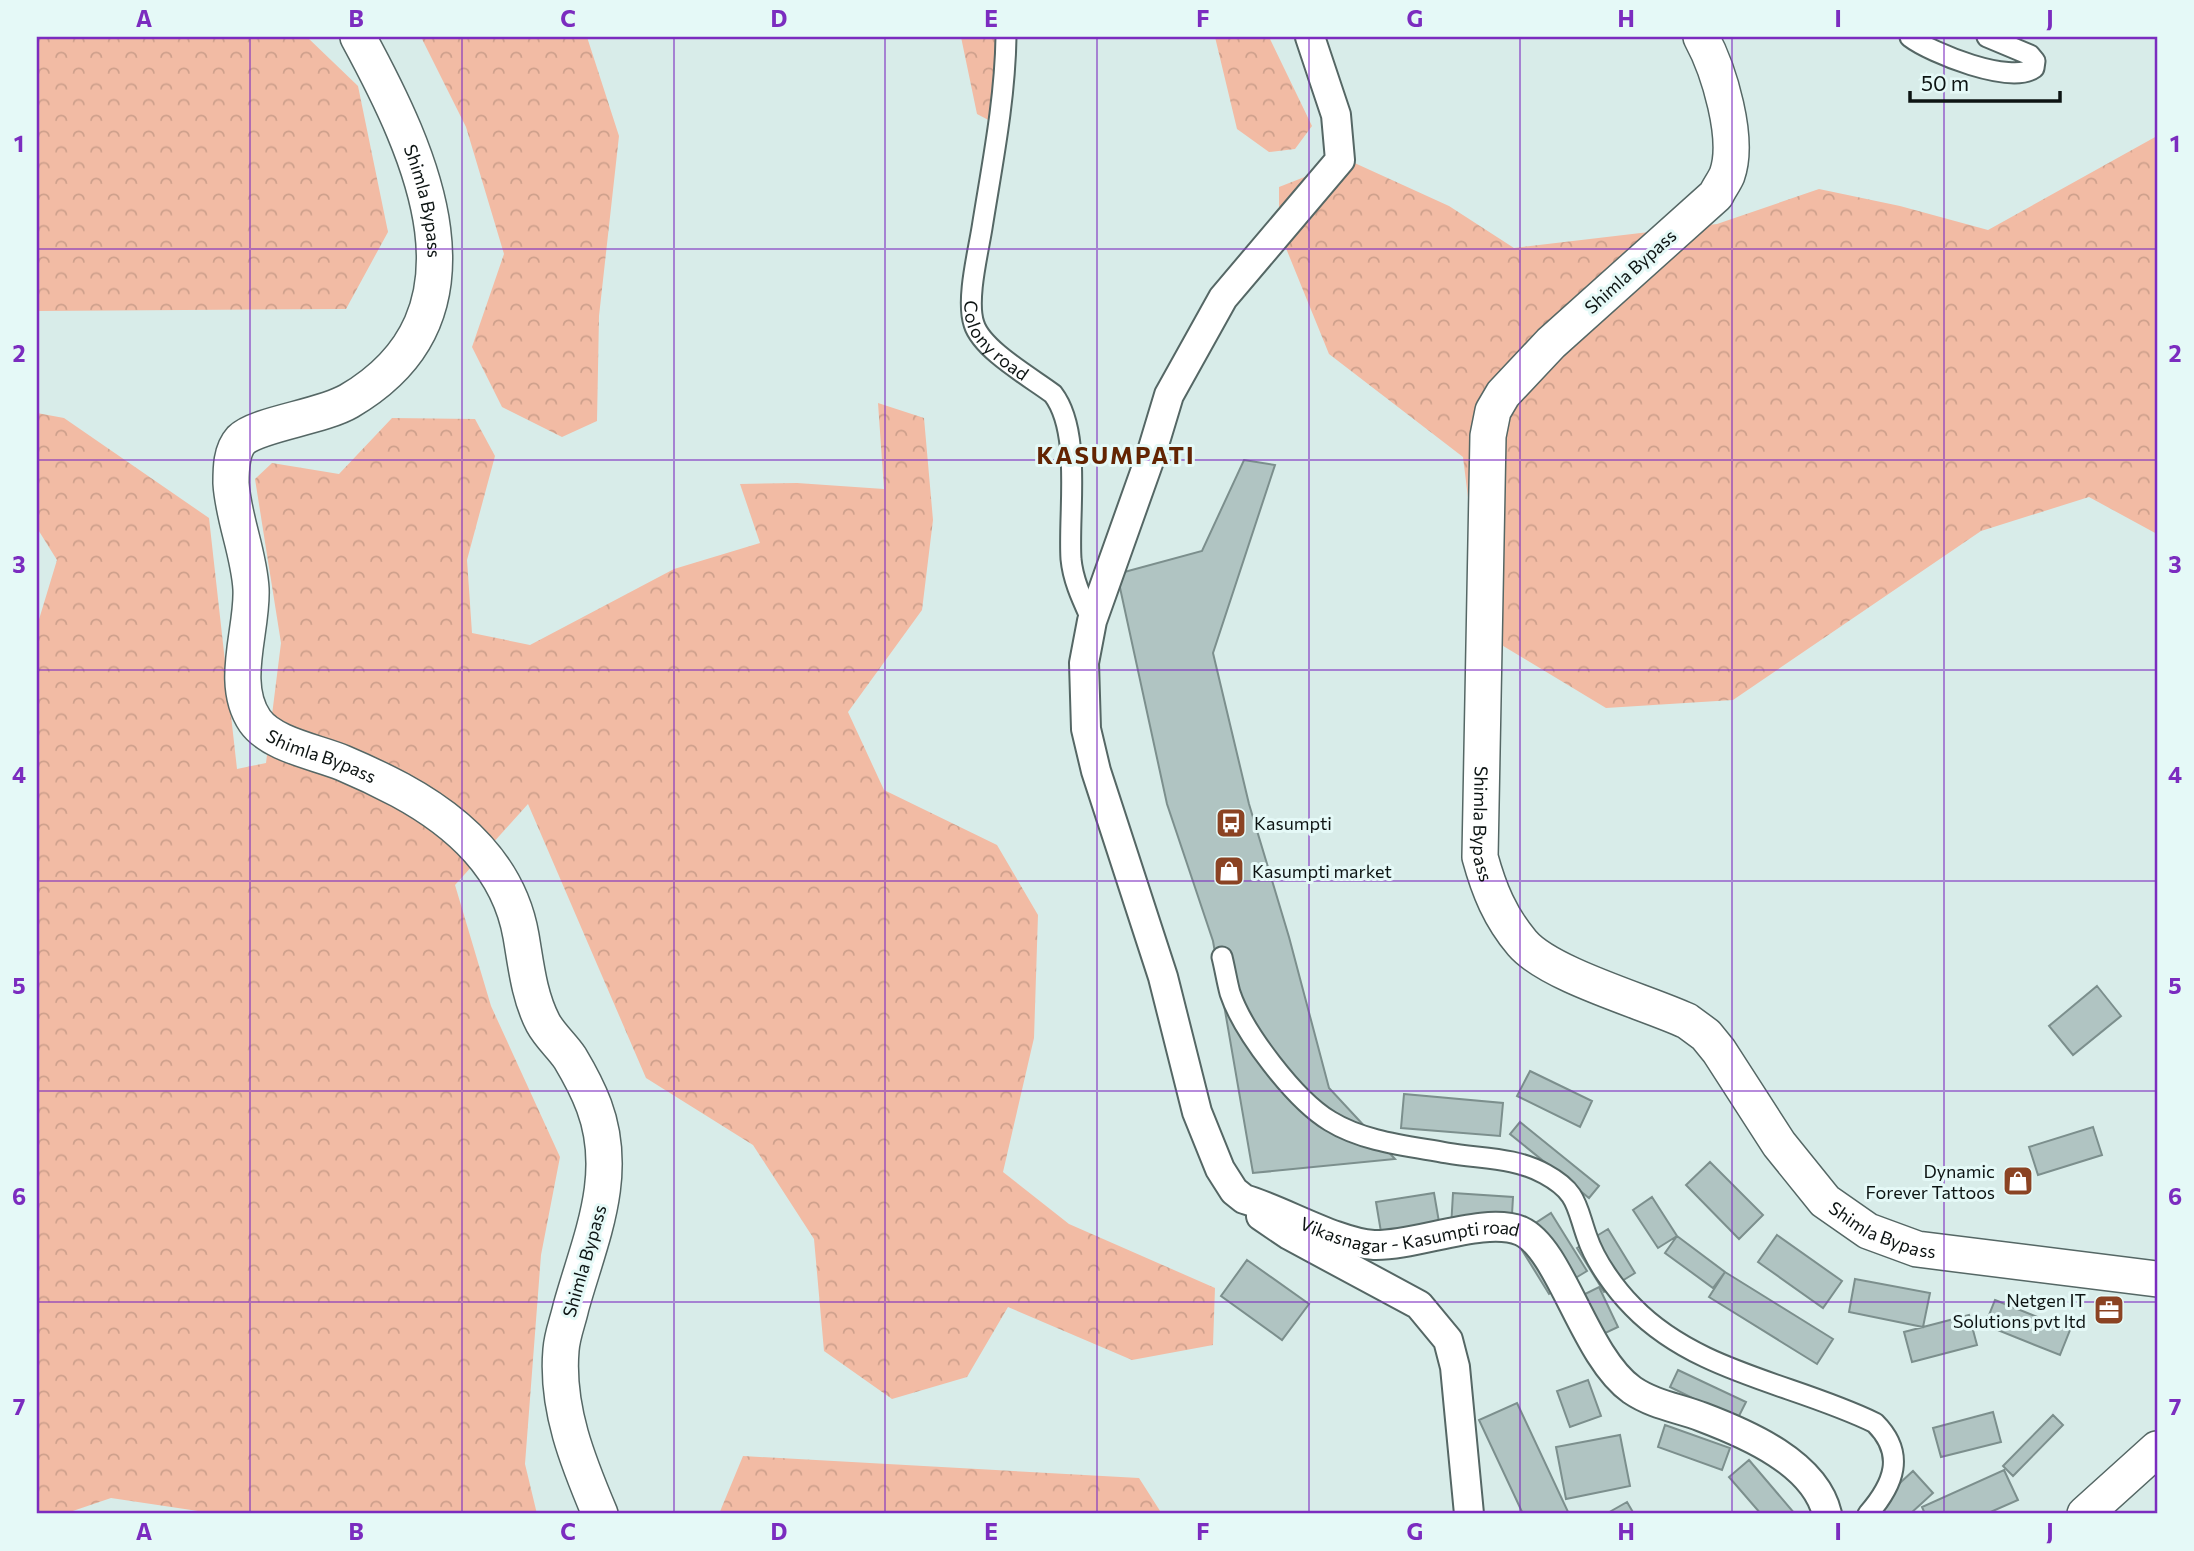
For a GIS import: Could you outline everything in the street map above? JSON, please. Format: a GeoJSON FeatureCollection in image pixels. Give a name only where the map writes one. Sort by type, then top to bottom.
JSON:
{"type":"FeatureCollection","features":[{"type":"Feature","properties":{"kind":"highway","name":"Shimla Bypass"},"geometry":{"type":"LineString","coordinates":[[358,37],[381,80],[423,182],[433,219],[437,252],[434,287],[420,331],[398,364],[381,381],[323,414],[248,435],[234,450],[231,488],[251,592],[244,657],[247,706],[257,724],[270,734],[344,763],[402,791],[460,828],[481,850],[512,905],[531,990],[544,1024],[582,1081],[605,1142],[606,1172],[600,1214],[584,1260],[561,1349],[569,1435],[600,1514]]}},
{"type":"Feature","properties":{"kind":"highway","name":"Shimla Bypass"},"geometry":{"type":"LineString","coordinates":[[1701,37],[1723,96],[1730,129],[1727,175],[1716,195],[1550,343],[1503,394],[1493,411],[1488,436],[1480,857],[1490,897],[1524,946],[1552,965],[1687,1021],[1706,1035],[1779,1144],[1825,1200],[1868,1231],[1917,1249],[2157,1279]]}},
{"type":"Feature","properties":{"kind":"highway"},"geometry":{"type":"LineString","coordinates":[[2085,1514],[2157,1449]]}},
{"type":"Feature","properties":{"kind":"street","name":"Colony road"},"geometry":{"type":"LineString","coordinates":[[1006,37],[1001,114],[978,258],[972,305],[973,323],[988,344],[1053,394],[1061,404],[1069,440],[1071,562],[1078,592],[1092,621]]}},
{"type":"Feature","properties":{"kind":"street"},"geometry":{"type":"LineString","coordinates":[[1910,37],[1937,53],[1965,64],[2024,73],[2034,68],[2035,61],[2030,55],[1987,37]]}},
{"type":"Feature","properties":{"kind":"street","name":"Vikasnagar - Kasumpti road"},"geometry":{"type":"LineString","coordinates":[[1310,40],[1336,115],[1340,160],[1223,298],[1169,395],[1150,458],[1092,621],[1084,663],[1086,729],[1120,848],[1163,977],[1196,1112],[1220,1169],[1234,1191],[1244,1199],[1353,1242],[1372,1245],[1438,1238],[1483,1227],[1503,1226],[1522,1232],[1545,1255],[1598,1354],[1632,1390],[1677,1411],[1701,1416],[1771,1448],[1815,1486],[1827,1514]]}},
{"type":"Feature","properties":{"kind":"street"},"geometry":{"type":"LineString","coordinates":[[1222,957],[1231,995],[1250,1032],[1279,1073],[1330,1121],[1381,1141],[1524,1164],[1546,1174],[1575,1199],[1587,1238],[1617,1289],[1635,1309],[1664,1332],[1706,1357],[1875,1423],[1888,1436],[1895,1454],[1884,1496],[1867,1514]]}},
{"type":"Feature","properties":{"kind":"street"},"geometry":{"type":"LineString","coordinates":[[1244,1199],[1268,1223],[1419,1305],[1448,1340],[1455,1367],[1469,1514]]}},
{"type":"Feature","properties":{"kind":"green space"},"geometry":{"type":"Polygon","coordinates":[[[37,37],[307,37],[358,86],[388,232],[346,309],[37,311],[37,37]]]}},
{"type":"Feature","properties":{"kind":"green space"},"geometry":{"type":"Polygon","coordinates":[[[421,37],[587,37],[619,136],[599,316],[597,421],[562,437],[502,407],[472,347],[504,254],[466,127],[421,37]]]}},
{"type":"Feature","properties":{"kind":"green space"},"geometry":{"type":"Polygon","coordinates":[[[961,37],[996,37],[1000,94],[996,124],[977,114],[961,37]]]}},
{"type":"Feature","properties":{"kind":"green space"},"geometry":{"type":"Polygon","coordinates":[[[1215,37],[1269,37],[1312,126],[1295,149],[1269,152],[1237,129],[1215,37]]]}},
{"type":"Feature","properties":{"kind":"green space"},"geometry":{"type":"Polygon","coordinates":[[[2157,136],[2157,534],[2089,497],[1981,531],[1733,700],[1606,708],[1485,635],[1463,457],[1329,354],[1279,231],[1279,187],[1348,160],[1449,206],[1514,248],[1717,224],[1819,189],[1900,206],[1988,230],[2157,136]]]}},
{"type":"Feature","properties":{"kind":"green space"},"geometry":{"type":"Polygon","coordinates":[[[878,403],[924,418],[933,520],[922,610],[848,712],[884,790],[997,845],[1038,915],[1034,1038],[1003,1172],[1069,1224],[1215,1288],[1213,1345],[1132,1360],[1008,1307],[967,1377],[892,1399],[824,1351],[814,1239],[753,1145],[646,1078],[528,804],[455,885],[491,1006],[560,1157],[541,1255],[525,1464],[537,1514],[218,1514],[111,1498],[64,1514],[37,1514],[37,626],[57,560],[37,528],[37,413],[64,418],[209,518],[237,769],[266,763],[281,643],[255,479],[272,463],[339,474],[392,418],[475,419],[495,456],[467,560],[472,633],[530,645],[674,569],[760,543],[740,484],[797,483],[884,489],[878,403]]]}},
{"type":"Feature","properties":{"kind":"green space"},"geometry":{"type":"Polygon","coordinates":[[[743,1456],[1139,1478],[1162,1514],[719,1514],[743,1456]]]}},
{"type":"Feature","properties":{"kind":"building","name":"Kasumpti market"},"geometry":{"type":"Polygon","coordinates":[[[1244,460],[1275,465],[1213,653],[1249,804],[1289,937],[1329,1088],[1395,1159],[1253,1173],[1213,941],[1167,804],[1117,574],[1202,551],[1244,460]]]}},
{"type":"Feature","properties":{"kind":"building"},"geometry":{"type":"Polygon","coordinates":[[[2097,986],[2121,1016],[2073,1055],[2049,1026],[2097,986]]]}},
{"type":"Feature","properties":{"kind":"building"},"geometry":{"type":"Polygon","coordinates":[[[1530,1071],[1592,1101],[1580,1127],[1517,1096],[1530,1071]]]}},
{"type":"Feature","properties":{"kind":"building"},"geometry":{"type":"Polygon","coordinates":[[[1404,1094],[1503,1103],[1500,1136],[1401,1128],[1404,1094]]]}},
{"type":"Feature","properties":{"kind":"building"},"geometry":{"type":"Polygon","coordinates":[[[1520,1122],[1599,1186],[1589,1198],[1510,1134],[1520,1122]]]}},
{"type":"Feature","properties":{"kind":"building"},"geometry":{"type":"Polygon","coordinates":[[[2093,1127],[2102,1155],[2038,1175],[2029,1147],[2093,1127]]]}},
{"type":"Feature","properties":{"kind":"building"},"geometry":{"type":"Polygon","coordinates":[[[1710,1162],[1763,1215],[1739,1239],[1686,1185],[1710,1162]]]}},
{"type":"Feature","properties":{"kind":"building"},"geometry":{"type":"Polygon","coordinates":[[[1434,1193],[1439,1222],[1381,1232],[1376,1202],[1434,1193]]]}},
{"type":"Feature","properties":{"kind":"building"},"geometry":{"type":"Polygon","coordinates":[[[1453,1193],[1513,1197],[1511,1232],[1451,1228],[1453,1193]]]}},
{"type":"Feature","properties":{"kind":"building"},"geometry":{"type":"Polygon","coordinates":[[[1652,1197],[1677,1236],[1658,1248],[1633,1210],[1652,1197]]]}},
{"type":"Feature","properties":{"kind":"building"},"geometry":{"type":"Polygon","coordinates":[[[1551,1213],[1587,1271],[1549,1294],[1514,1237],[1551,1213]]]}},
{"type":"Feature","properties":{"kind":"building"},"geometry":{"type":"Polygon","coordinates":[[[1608,1229],[1635,1273],[1604,1292],[1577,1248],[1608,1229]]]}},
{"type":"Feature","properties":{"kind":"building"},"geometry":{"type":"Polygon","coordinates":[[[1777,1235],[1842,1281],[1823,1308],[1758,1262],[1777,1235]]]}},
{"type":"Feature","properties":{"kind":"building"},"geometry":{"type":"Polygon","coordinates":[[[1677,1236],[1725,1272],[1713,1288],[1665,1253],[1677,1236]]]}},
{"type":"Feature","properties":{"kind":"building"},"geometry":{"type":"Polygon","coordinates":[[[1247,1260],[1309,1304],[1282,1340],[1221,1296],[1247,1260]]]}},
{"type":"Feature","properties":{"kind":"building"},"geometry":{"type":"Polygon","coordinates":[[[1725,1272],[1833,1339],[1817,1364],[1709,1297],[1725,1272]]]}},
{"type":"Feature","properties":{"kind":"building"},"geometry":{"type":"Polygon","coordinates":[[[1855,1279],[1930,1293],[1923,1327],[1849,1312],[1855,1279]]]}},
{"type":"Feature","properties":{"kind":"building"},"geometry":{"type":"Polygon","coordinates":[[[1599,1287],[1618,1327],[1599,1336],[1581,1296],[1599,1287]]]}},
{"type":"Feature","properties":{"kind":"building"},"geometry":{"type":"Polygon","coordinates":[[[1995,1300],[2070,1330],[2060,1355],[1985,1325],[1995,1300]]]}},
{"type":"Feature","properties":{"kind":"building"},"geometry":{"type":"Polygon","coordinates":[[[1969,1315],[1977,1345],[1912,1362],[1904,1332],[1969,1315]]]}},
{"type":"Feature","properties":{"kind":"building"},"geometry":{"type":"Polygon","coordinates":[[[1678,1370],[1746,1402],[1737,1420],[1670,1387],[1678,1370]]]}},
{"type":"Feature","properties":{"kind":"building"},"geometry":{"type":"Polygon","coordinates":[[[1588,1380],[1601,1416],[1570,1427],[1557,1391],[1588,1380]]]}},
{"type":"Feature","properties":{"kind":"building"},"geometry":{"type":"Polygon","coordinates":[[[1517,1403],[1569,1514],[1523,1514],[1479,1420],[1517,1403]]]}},
{"type":"Feature","properties":{"kind":"building"},"geometry":{"type":"Polygon","coordinates":[[[1993,1412],[2001,1442],[1941,1457],[1933,1428],[1993,1412]]]}},
{"type":"Feature","properties":{"kind":"building"},"geometry":{"type":"Polygon","coordinates":[[[2053,1415],[2063,1425],[2013,1476],[2003,1466],[2053,1415]]]}},
{"type":"Feature","properties":{"kind":"building"},"geometry":{"type":"Polygon","coordinates":[[[1665,1425],[1730,1448],[1722,1470],[1658,1447],[1665,1425]]]}},
{"type":"Feature","properties":{"kind":"building"},"geometry":{"type":"Polygon","coordinates":[[[1620,1435],[1630,1486],[1566,1499],[1556,1447],[1620,1435]]]}},
{"type":"Feature","properties":{"kind":"building"},"geometry":{"type":"Polygon","coordinates":[[[1749,1460],[1795,1514],[1761,1514],[1729,1477],[1749,1460]]]}},
{"type":"Feature","properties":{"kind":"building"},"geometry":{"type":"Polygon","coordinates":[[[2004,1470],[2018,1500],[1986,1514],[1925,1514],[1922,1507],[2004,1470]]]}},
{"type":"Feature","properties":{"kind":"building"},"geometry":{"type":"Polygon","coordinates":[[[1913,1471],[1933,1493],[1910,1514],[1866,1514],[1913,1471]]]}},
{"type":"Feature","properties":{"kind":"building"},"geometry":{"type":"Polygon","coordinates":[[[1627,1502],[1634,1514],[1606,1514],[1627,1502]]]}},
{"type":"Feature","properties":{"kind":"place","name":"Kasumpti"},"geometry":{"type":"Point","coordinates":[1231,823]}},
{"type":"Feature","properties":{"kind":"place","name":"Kasumpti market"},"geometry":{"type":"Point","coordinates":[1229,871]}},
{"type":"Feature","properties":{"kind":"place","name":"Dynamic Forever Tattoos"},"geometry":{"type":"Point","coordinates":[2018,1181]}},
{"type":"Feature","properties":{"kind":"place","name":"Netgen IT Solutions pvt ltd"},"geometry":{"type":"Point","coordinates":[2109,1310]}},
{"type":"Feature","properties":{"kind":"district","name":"KASUMPATI"},"geometry":{"type":"Point","coordinates":[1116,454]}}]}
